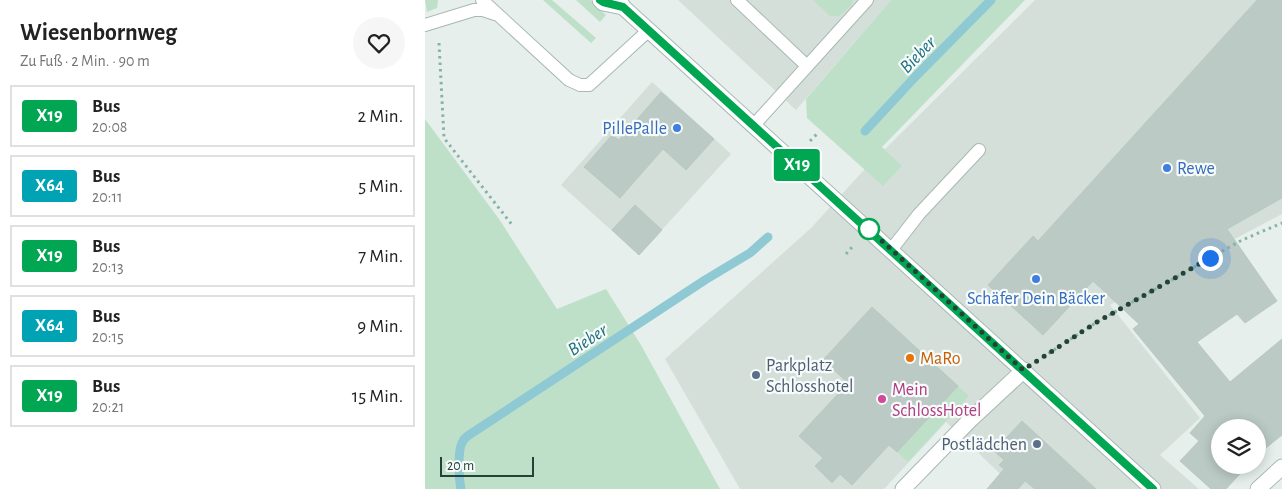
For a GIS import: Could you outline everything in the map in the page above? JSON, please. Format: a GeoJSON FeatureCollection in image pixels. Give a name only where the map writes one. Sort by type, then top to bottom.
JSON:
{"type":"FeatureCollection","features":[{"type":"Feature","properties":{"kind":"street"},"geometry":{"type":"LineString","coordinates":[[600,0],[603,2],[621,3],[1153,489]]}},
{"type":"Feature","properties":{"kind":"street"},"geometry":{"type":"LineString","coordinates":[[903,489],[934,456],[1023,370]]}},
{"type":"Feature","properties":{"kind":"street"},"geometry":{"type":"LineString","coordinates":[[1258,489],[1282,467]]}},
{"type":"Feature","properties":{"kind":"lane"},"geometry":{"type":"LineString","coordinates":[[482,0],[569,80],[580,85],[589,85],[649,30]]}},
{"type":"Feature","properties":{"kind":"lane"},"geometry":{"type":"LineString","coordinates":[[737,0],[807,66]]}},
{"type":"Feature","properties":{"kind":"lane"},"geometry":{"type":"LineString","coordinates":[[753,125],[867,0]]}},
{"type":"Feature","properties":{"kind":"lane"},"geometry":{"type":"LineString","coordinates":[[425,25],[474,10],[483,10],[497,14]]}},
{"type":"Feature","properties":{"kind":"lane"},"geometry":{"type":"LineString","coordinates":[[891,250],[919,214],[979,150]]}},
{"type":"Feature","properties":{"kind":"path"},"geometry":{"type":"LineString","coordinates":[[440,20],[439,47],[444,138],[513,226]]}},
{"type":"Feature","properties":{"kind":"path"},"geometry":{"type":"LineString","coordinates":[[810,141],[818,133]]}},
{"type":"Feature","properties":{"kind":"path"},"geometry":{"type":"LineString","coordinates":[[1023,370],[1097,322],[1242,240],[1282,223]]}},
{"type":"Feature","properties":{"kind":"path"},"geometry":{"type":"LineString","coordinates":[[846,254],[854,246]]}},
{"type":"Feature","properties":{"kind":"shaded area"},"geometry":{"type":"Polygon","coordinates":[[[678,0],[891,0],[796,110],[678,0]]]}},
{"type":"Feature","properties":{"kind":"shaded area"},"geometry":{"type":"Polygon","coordinates":[[[1035,0],[1282,0],[1282,214],[1110,305],[1200,418],[1160,455],[1199,489],[1016,489],[946,422],[884,489],[740,489],[665,359],[811,228],[864,170],[1035,0]]]}},
{"type":"Feature","properties":{"kind":"shaded area"},"geometry":{"type":"Polygon","coordinates":[[[652,82],[731,154],[639,255],[561,185],[652,82]]]}},
{"type":"Feature","properties":{"kind":"green space"},"geometry":{"type":"Polygon","coordinates":[[[425,0],[438,0],[437,8],[427,12],[425,0]]]}},
{"type":"Feature","properties":{"kind":"green space"},"geometry":{"type":"Polygon","coordinates":[[[543,0],[552,0],[596,38],[591,43],[543,0]]]}},
{"type":"Feature","properties":{"kind":"green space"},"geometry":{"type":"Polygon","coordinates":[[[576,0],[590,0],[606,15],[600,22],[576,0]]]}},
{"type":"Feature","properties":{"kind":"green space"},"geometry":{"type":"Polygon","coordinates":[[[813,0],[853,0],[851,6],[839,16],[830,16],[813,0]]]}},
{"type":"Feature","properties":{"kind":"green space"},"geometry":{"type":"Polygon","coordinates":[[[891,0],[1025,0],[882,147],[902,166],[883,186],[807,118],[806,99],[891,0]]]}},
{"type":"Feature","properties":{"kind":"green space"},"geometry":{"type":"Polygon","coordinates":[[[425,119],[499,219],[557,309],[606,289],[641,345],[720,489],[425,489],[425,119]]]}},
{"type":"Feature","properties":{"kind":"green space"},"geometry":{"type":"Polygon","coordinates":[[[958,386],[969,396],[908,462],[897,452],[958,386]]]}},
{"type":"Feature","properties":{"kind":"building"},"geometry":{"type":"Polygon","coordinates":[[[1257,0],[1282,0],[1282,198],[1227,229],[1277,301],[1245,323],[1237,314],[1197,342],[1230,382],[1282,339],[1282,435],[1266,448],[1266,419],[1211,419],[1211,474],[1240,474],[1226,489],[1211,489],[1180,461],[1199,441],[1190,433],[1205,416],[1133,329],[1139,324],[1093,281],[1043,335],[988,285],[1033,236],[1038,241],[1257,0]]]}},
{"type":"Feature","properties":{"kind":"building"},"geometry":{"type":"Polygon","coordinates":[[[661,92],[714,139],[686,170],[663,149],[620,198],[584,167],[612,135],[619,140],[661,92]]]}},
{"type":"Feature","properties":{"kind":"building"},"geometry":{"type":"Polygon","coordinates":[[[635,205],[662,230],[639,255],[612,230],[635,205]]]}},
{"type":"Feature","properties":{"kind":"building"},"geometry":{"type":"Polygon","coordinates":[[[872,307],[958,386],[897,452],[889,445],[852,485],[840,474],[832,483],[815,466],[823,458],[799,436],[848,383],[823,360],[872,307]]]}},
{"type":"Feature","properties":{"kind":"building"},"geometry":{"type":"Polygon","coordinates":[[[1022,421],[1096,489],[1035,489],[1025,481],[1018,489],[987,489],[1004,469],[999,465],[1004,460],[994,451],[1022,421]]]}},
{"type":"Feature","properties":{"kind":"waterway","name":"Bieber"},"geometry":{"type":"LineString","coordinates":[[865,131],[991,0]]}},
{"type":"Feature","properties":{"kind":"waterway","name":"Bieber"},"geometry":{"type":"LineString","coordinates":[[461,489],[459,457],[463,440],[705,280],[750,253],[768,237]]}},
{"type":"Feature","properties":{"kind":"bus line","name":"X19"},"geometry":{"type":"LineString","coordinates":[[600,0],[623,7],[1153,489]]}},
{"type":"Feature","properties":{"kind":"place","name":"PillePalle"},"geometry":{"type":"Point","coordinates":[677,128]}},
{"type":"Feature","properties":{"kind":"place","name":"Rewe"},"geometry":{"type":"Point","coordinates":[1167,168]}},
{"type":"Feature","properties":{"kind":"place","name":"Schäfer Dein Bäcker"},"geometry":{"type":"Point","coordinates":[1036,279]}},
{"type":"Feature","properties":{"kind":"place","name":"MaRo"},"geometry":{"type":"Point","coordinates":[910,358]}},
{"type":"Feature","properties":{"kind":"place","name":"Parkplatz Schlosshotel"},"geometry":{"type":"Point","coordinates":[756,375]}},
{"type":"Feature","properties":{"kind":"place","name":"Mein SchlossHotel"},"geometry":{"type":"Point","coordinates":[882,399]}},
{"type":"Feature","properties":{"kind":"place","name":"Postlädchen"},"geometry":{"type":"Point","coordinates":[1037,444]}},
{"type":"Feature","properties":{"kind":"route"},"geometry":{"type":"LineString","coordinates":[[869,229],[1023,370],[1097,322],[1210,258]]}}]}
